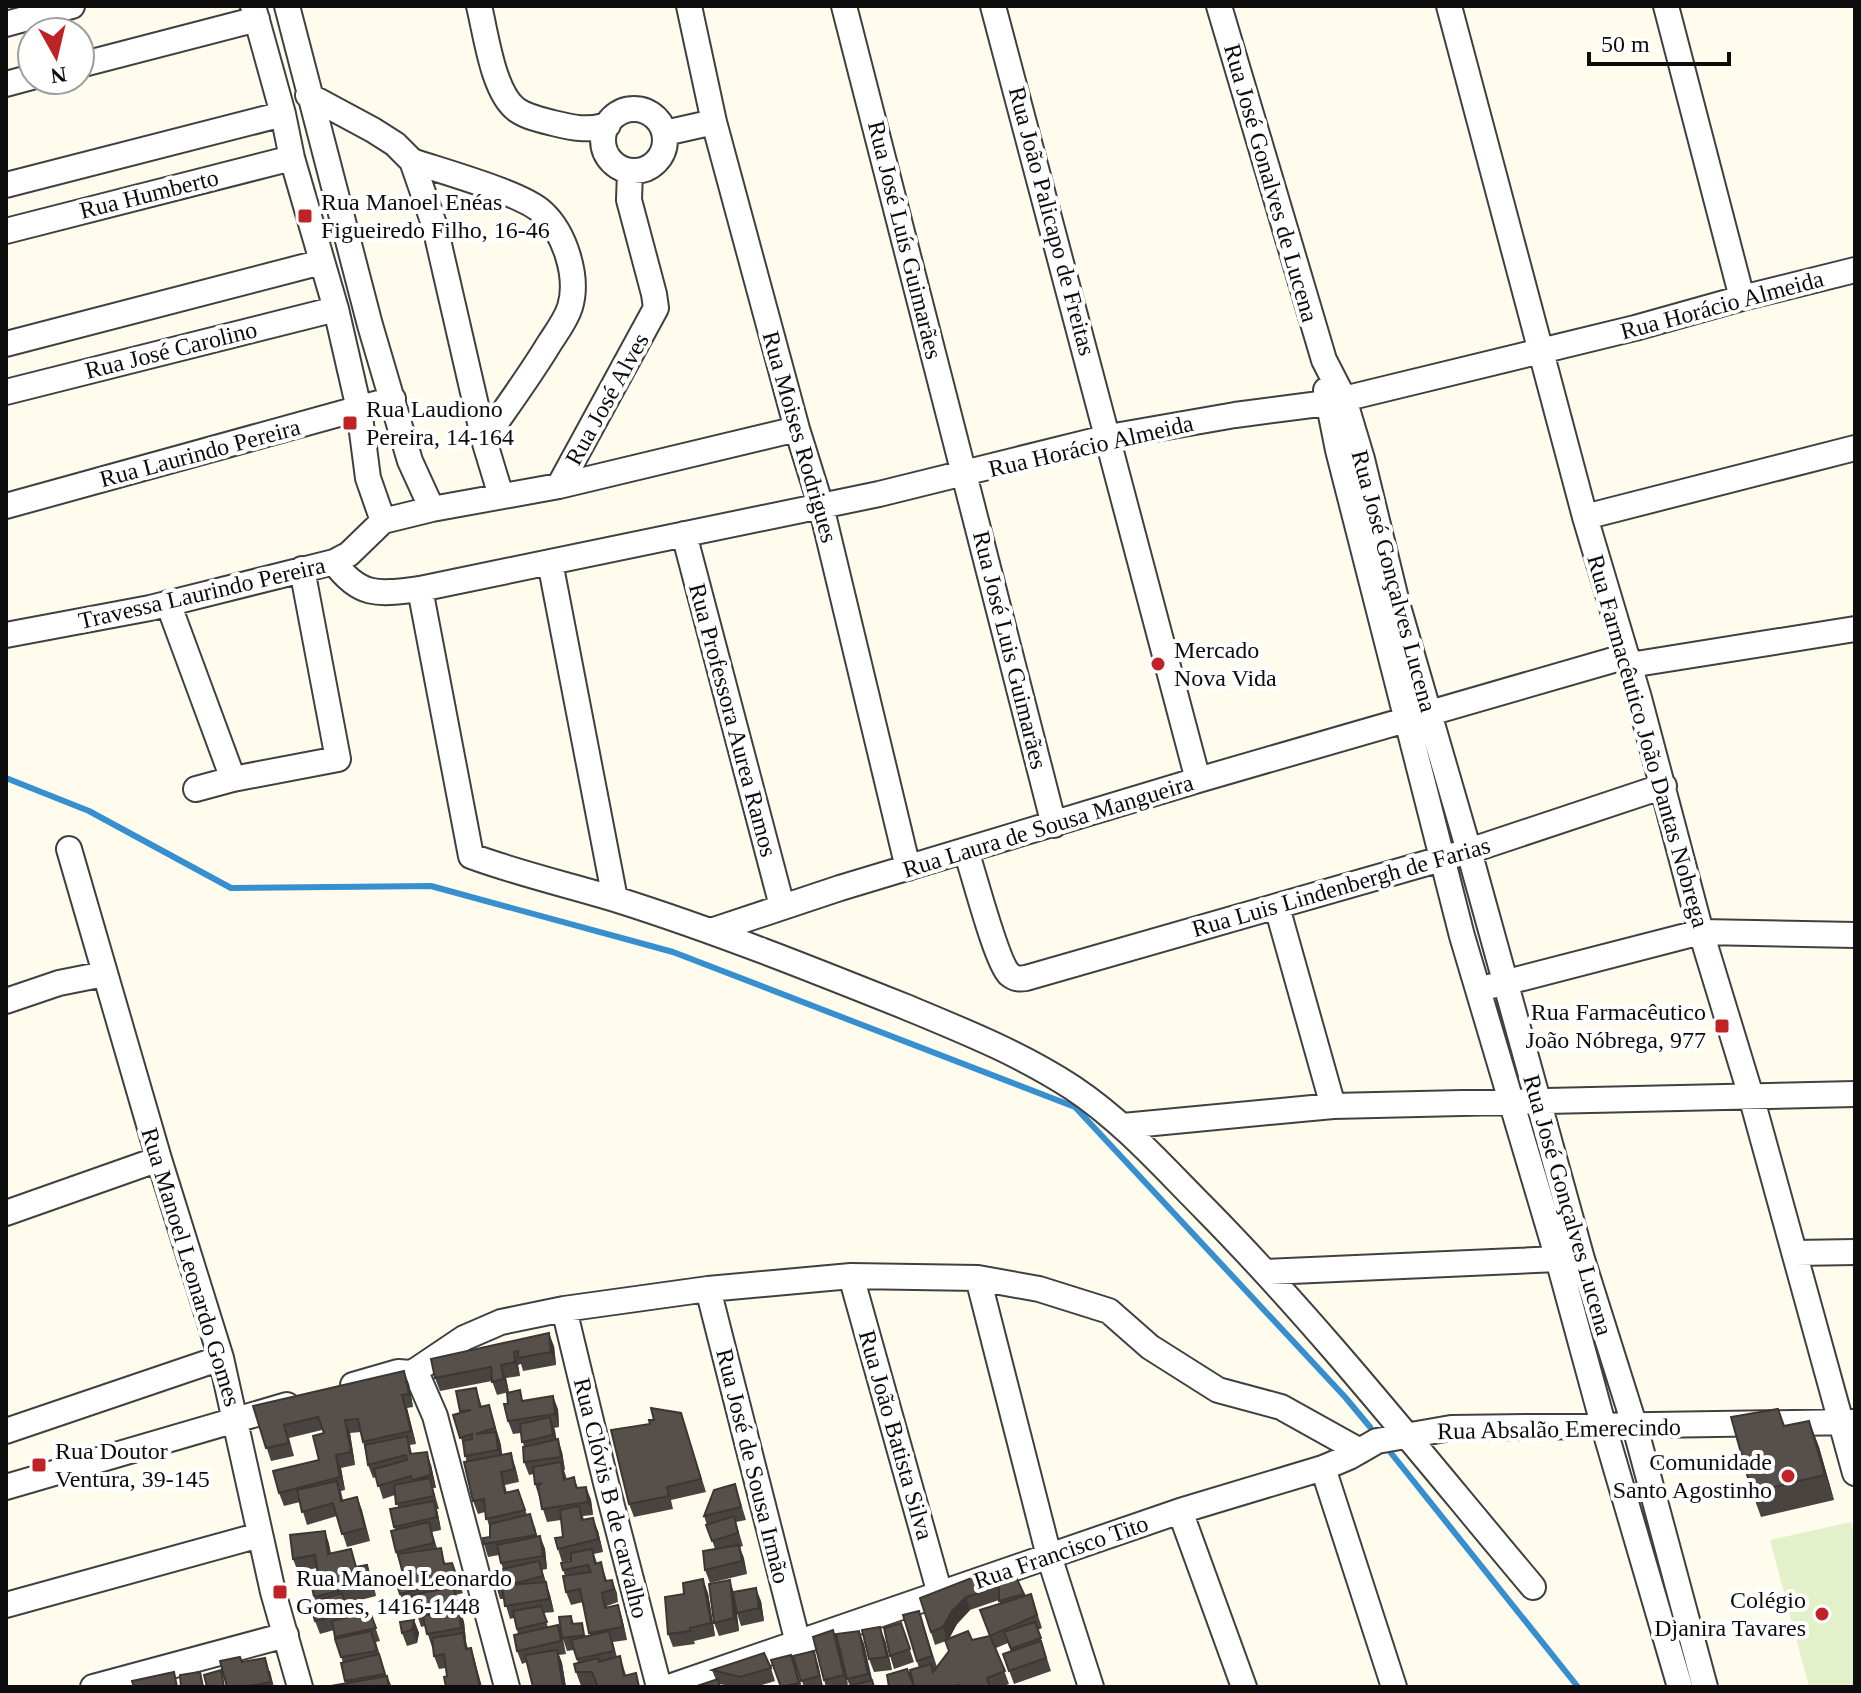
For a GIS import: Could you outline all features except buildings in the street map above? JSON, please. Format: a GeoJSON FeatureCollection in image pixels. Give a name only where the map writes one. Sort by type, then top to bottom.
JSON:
{"type":"FeatureCollection","features":[{"type":"Feature","properties":{"kind":"street"},"geometry":{"type":"LineString","coordinates":[[6,24],[72,6]]}},
{"type":"Feature","properties":{"kind":"street"},"geometry":{"type":"LineString","coordinates":[[287,6],[308,95],[410,461],[432,509]]}},
{"type":"Feature","properties":{"kind":"street"},"geometry":{"type":"LineString","coordinates":[[479,6],[494,69],[506,97],[517,110],[582,130],[608,125]]}},
{"type":"Feature","properties":{"kind":"street","name":"Rua Moises Rodrigues"},"geometry":{"type":"LineString","coordinates":[[689,6],[714,122],[797,429],[821,506],[908,868]]}},
{"type":"Feature","properties":{"kind":"street","name":"Rua José Luís Guimarães"},"geometry":{"type":"LineString","coordinates":[[844,6],[966,475]]}},
{"type":"Feature","properties":{"kind":"street","name":"Rua João Palicapo de Freitas"},"geometry":{"type":"LineString","coordinates":[[993,6],[1198,780]]}},
{"type":"Feature","properties":{"kind":"street","name":"Rua José Gonalves de Lucena"},"geometry":{"type":"LineString","coordinates":[[1219,6],[1335,401]]}},
{"type":"Feature","properties":{"kind":"street","name":"Rua Farmacêutico João Dantas Nobrega"},"geometry":{"type":"LineString","coordinates":[[1449,6],[1585,517],[1664,786],[1701,932],[1848,1422],[1855,1473]]}},
{"type":"Feature","properties":{"kind":"street"},"geometry":{"type":"LineString","coordinates":[[1666,6],[1742,298]]}},
{"type":"Feature","properties":{"kind":"street"},"geometry":{"type":"LineString","coordinates":[[96,60],[255,13],[292,158],[336,309],[359,409],[368,478],[383,521],[559,486],[797,429]]}},
{"type":"Feature","properties":{"kind":"street"},"geometry":{"type":"LineString","coordinates":[[308,95],[373,130],[395,144],[412,161],[521,199],[542,212],[561,239],[573,267],[574,291],[569,310],[484,440]]}},
{"type":"Feature","properties":{"kind":"street"},"geometry":{"type":"LineString","coordinates":[[639,110],[650,114],[665,133],[661,156],[642,171],[619,167],[609,159],[604,148],[608,125],[616,116],[627,111],[639,110]]}},
{"type":"Feature","properties":{"kind":"street","name":"Rua Humberto"},"geometry":{"type":"LineString","coordinates":[[6,185],[283,114]]}},
{"type":"Feature","properties":{"kind":"street"},"geometry":{"type":"LineString","coordinates":[[665,133],[714,122]]}},
{"type":"Feature","properties":{"kind":"street","name":"Rua Humberto"},"geometry":{"type":"LineString","coordinates":[[6,231],[292,158]]}},
{"type":"Feature","properties":{"kind":"street"},"geometry":{"type":"LineString","coordinates":[[412,161],[435,227],[484,440],[501,496]]}},
{"type":"Feature","properties":{"kind":"street","name":"Rua José Alves"},"geometry":{"type":"LineString","coordinates":[[559,486],[656,308],[629,200],[630,171]]}},
{"type":"Feature","properties":{"kind":"street","name":"Rua José Carolino"},"geometry":{"type":"LineString","coordinates":[[6,344],[322,262]]}},
{"type":"Feature","properties":{"kind":"street","name":"Rua Horácio Almeida"},"geometry":{"type":"LineString","coordinates":[[334,562],[346,579],[366,591],[392,593],[420,589],[966,475],[1109,437],[1335,401],[1635,328],[1855,270]]}},
{"type":"Feature","properties":{"kind":"street","name":"Rua José Carolino"},"geometry":{"type":"LineString","coordinates":[[6,392],[336,309]]}},
{"type":"Feature","properties":{"kind":"street","name":"Rua Laurindo Pereira"},"geometry":{"type":"LineString","coordinates":[[6,506],[393,399]]}},
{"type":"Feature","properties":{"kind":"street","name":"Rua José Gonçalves Lucena"},"geometry":{"type":"LineString","coordinates":[[1335,401],[1362,459],[1397,603],[1441,858],[1680,1687]]}},
{"type":"Feature","properties":{"kind":"street"},"geometry":{"type":"LineString","coordinates":[[1585,517],[1855,448]]}},
{"type":"Feature","properties":{"kind":"street","name":"Rua José Luis Guimarães"},"geometry":{"type":"LineString","coordinates":[[966,475],[1054,825]]}},
{"type":"Feature","properties":{"kind":"street","name":"Travessa Laurindo Pereira"},"geometry":{"type":"LineString","coordinates":[[6,635],[168,603],[334,562],[349,554],[383,521]]}},
{"type":"Feature","properties":{"kind":"street","name":"Rua Professora Aurea Ramos"},"geometry":{"type":"LineString","coordinates":[[684,534],[782,906]]}},
{"type":"Feature","properties":{"kind":"street"},"geometry":{"type":"LineString","coordinates":[[550,562],[615,899]]}},
{"type":"Feature","properties":{"kind":"street"},"geometry":{"type":"LineString","coordinates":[[196,789],[338,759],[302,569]]}},
{"type":"Feature","properties":{"kind":"street"},"geometry":{"type":"LineString","coordinates":[[420,589],[471,856],[516,872],[615,899],[822,973],[1014,1053],[1072,1087],[1123,1126],[1267,1272],[1533,1587]]}},
{"type":"Feature","properties":{"kind":"street"},"geometry":{"type":"LineString","coordinates":[[168,603],[233,779]]}},
{"type":"Feature","properties":{"kind":"street","name":"Rua Laura de Sousa Mangueira"},"geometry":{"type":"LineString","coordinates":[[711,931],[782,906],[1198,780],[1418,716],[1628,660],[1855,629]]}},
{"type":"Feature","properties":{"kind":"street","name":"Rua José Gonçalves Lucena"},"geometry":{"type":"LineString","coordinates":[[1418,716],[1469,851],[1606,1341],[1635,1427],[1705,1687]]}},
{"type":"Feature","properties":{"kind":"street","name":"Rua Luis Lindenbergh de Farias"},"geometry":{"type":"LineString","coordinates":[[966,851],[998,953],[1007,972],[1016,979],[1040,976],[1141,944],[1469,851],[1664,786]]}},
{"type":"Feature","properties":{"kind":"street","name":"Rua Manoel Leonardo Gomes"},"geometry":{"type":"LineString","coordinates":[[69,849],[159,1159],[221,1358],[273,1592],[300,1687]]}},
{"type":"Feature","properties":{"kind":"street"},"geometry":{"type":"LineString","coordinates":[[1277,907],[1333,1106]]}},
{"type":"Feature","properties":{"kind":"street"},"geometry":{"type":"LineString","coordinates":[[1478,990],[1701,932],[1855,935]]}},
{"type":"Feature","properties":{"kind":"street"},"geometry":{"type":"LineString","coordinates":[[6,1001],[59,983],[104,974]]}},
{"type":"Feature","properties":{"kind":"street"},"geometry":{"type":"LineString","coordinates":[[1123,1126],[1333,1106],[1855,1094]]}},
{"type":"Feature","properties":{"kind":"street"},"geometry":{"type":"LineString","coordinates":[[6,1213],[159,1159]]}},
{"type":"Feature","properties":{"kind":"street"},"geometry":{"type":"LineString","coordinates":[[1795,1253],[1855,1252]]}},
{"type":"Feature","properties":{"kind":"street"},"geometry":{"type":"LineString","coordinates":[[1267,1272],[1558,1259]]}},
{"type":"Feature","properties":{"kind":"street"},"geometry":{"type":"LineString","coordinates":[[412,1373],[464,1338],[501,1322],[564,1309],[708,1289],[851,1276],[978,1278],[1039,1289],[1109,1311],[1150,1347],[1218,1390],[1281,1407],[1360,1451]]}},
{"type":"Feature","properties":{"kind":"street","name":"Rua João Batista Silva"},"geometry":{"type":"LineString","coordinates":[[851,1276],[940,1594]]}},
{"type":"Feature","properties":{"kind":"street"},"geometry":{"type":"LineString","coordinates":[[978,1278],[1049,1556],[1091,1687]]}},
{"type":"Feature","properties":{"kind":"street","name":"Rua José de Sousa Irmão"},"geometry":{"type":"LineString","coordinates":[[708,1289],[798,1643]]}},
{"type":"Feature","properties":{"kind":"street","name":"Rua Clóvis B de carvalho"},"geometry":{"type":"LineString","coordinates":[[564,1309],[659,1687]]}},
{"type":"Feature","properties":{"kind":"street"},"geometry":{"type":"LineString","coordinates":[[6,1431],[221,1358]]}},
{"type":"Feature","properties":{"kind":"street"},"geometry":{"type":"LineString","coordinates":[[6,1487],[398,1372],[412,1373],[419,1379],[435,1416],[507,1687]]}},
{"type":"Feature","properties":{"kind":"street","name":"Rua Absalão Emerecindo"},"geometry":{"type":"LineString","coordinates":[[1180,1511],[1323,1468],[1377,1441],[1451,1428],[1848,1422]]}},
{"type":"Feature","properties":{"kind":"street"},"geometry":{"type":"LineString","coordinates":[[1323,1468],[1394,1687]]}},
{"type":"Feature","properties":{"kind":"street"},"geometry":{"type":"LineString","coordinates":[[1180,1511],[1244,1687]]}},
{"type":"Feature","properties":{"kind":"street","name":"Rua Francisco Tito"},"geometry":{"type":"LineString","coordinates":[[669,1687],[1180,1511]]}},
{"type":"Feature","properties":{"kind":"street"},"geometry":{"type":"LineString","coordinates":[[6,1605],[260,1535]]}},
{"type":"Feature","properties":{"kind":"street"},"geometry":{"type":"LineString","coordinates":[[93,1687],[286,1635]]}},
{"type":"Feature","properties":{"kind":"green space","name":"Colégio Djanira Tavares"},"geometry":{"type":"Polygon","coordinates":[[[1851,1522],[1855,1536],[1855,1687],[1809,1687],[1770,1540],[1851,1522]]]}},
{"type":"Feature","properties":{"kind":"waterway"},"geometry":{"type":"LineString","coordinates":[[6,778],[89,811],[231,888],[431,886],[673,952],[1075,1107],[1370,1427]]}},
{"type":"Feature","properties":{"kind":"waterway"},"geometry":{"type":"LineString","coordinates":[[1391,1453],[1578,1687]]}},
{"type":"Feature","properties":{"kind":"place","name":"Rua Manoel Enéas Figueiredo Filho, 16-46"},"geometry":{"type":"Point","coordinates":[305,216]}},
{"type":"Feature","properties":{"kind":"place","name":"Rua Laudiono Pereira, 14-164"},"geometry":{"type":"Point","coordinates":[350,423]}},
{"type":"Feature","properties":{"kind":"place","name":"Mercado Nova Vida"},"geometry":{"type":"Point","coordinates":[1158,664]}},
{"type":"Feature","properties":{"kind":"place","name":"Rua Farmacêutico João Nóbrega, 977"},"geometry":{"type":"Point","coordinates":[1722,1026]}},
{"type":"Feature","properties":{"kind":"place","name":"Rua Doutor Ventura, 39-145"},"geometry":{"type":"Point","coordinates":[39,1465]}},
{"type":"Feature","properties":{"kind":"place","name":"Comunidade Santo Agostinho"},"geometry":{"type":"Point","coordinates":[1788,1476]}},
{"type":"Feature","properties":{"kind":"place","name":"Rua Manoel Leonardo Gomes, 1416-1448"},"geometry":{"type":"Point","coordinates":[280,1592]}},
{"type":"Feature","properties":{"kind":"place","name":"Colégio Djanira Tavares"},"geometry":{"type":"Point","coordinates":[1822,1614]}}]}
